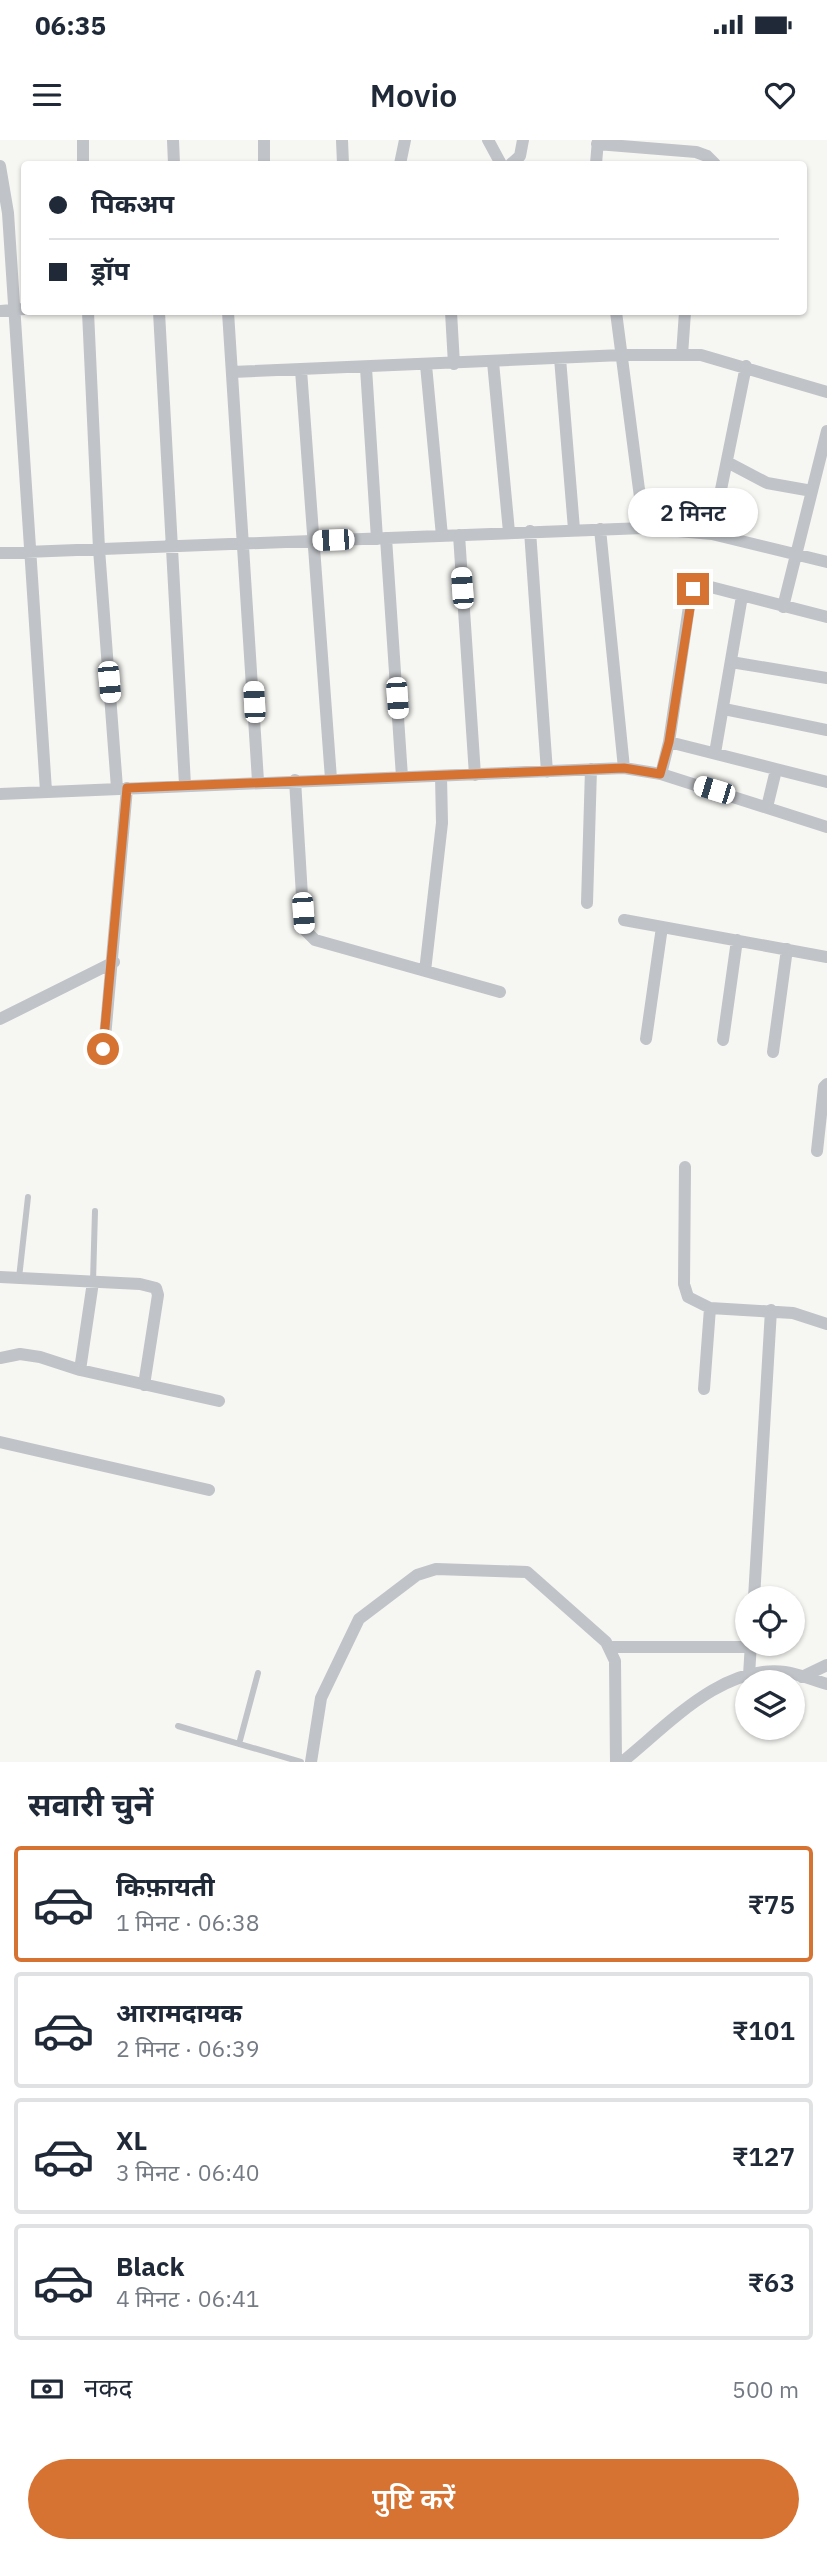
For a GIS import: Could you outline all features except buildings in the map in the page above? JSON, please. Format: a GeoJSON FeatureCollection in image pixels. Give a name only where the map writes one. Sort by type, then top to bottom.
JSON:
{"type":"FeatureCollection","features":[{"type":"Feature","properties":{"kind":"street"},"geometry":{"type":"LineString","coordinates":[[83,140],[83,161]]}},
{"type":"Feature","properties":{"kind":"street"},"geometry":{"type":"LineString","coordinates":[[173,140],[174,161]]}},
{"type":"Feature","properties":{"kind":"street"},"geometry":{"type":"LineString","coordinates":[[264,140],[264,161]]}},
{"type":"Feature","properties":{"kind":"street"},"geometry":{"type":"LineString","coordinates":[[342,140],[343,161]]}},
{"type":"Feature","properties":{"kind":"street"},"geometry":{"type":"LineString","coordinates":[[401,161],[405,140]]}},
{"type":"Feature","properties":{"kind":"street"},"geometry":{"type":"LineString","coordinates":[[488,140],[499,161]]}},
{"type":"Feature","properties":{"kind":"street"},"geometry":{"type":"LineString","coordinates":[[514,161],[520,156],[523,140]]}},
{"type":"Feature","properties":{"kind":"street"},"geometry":{"type":"LineString","coordinates":[[596,161],[598,142],[669,144],[707,156],[712,161]]}},
{"type":"Feature","properties":{"kind":"street"},"geometry":{"type":"LineString","coordinates":[[0,166],[8,213],[46,791]]}},
{"type":"Feature","properties":{"kind":"street"},"geometry":{"type":"LineString","coordinates":[[88,315],[99,549],[122,788],[114,962],[103,1049]]}},
{"type":"Feature","properties":{"kind":"street"},"geometry":{"type":"LineString","coordinates":[[159,315],[186,785]]}},
{"type":"Feature","properties":{"kind":"street"},"geometry":{"type":"LineString","coordinates":[[228,315],[245,543],[258,781]]}},
{"type":"Feature","properties":{"kind":"street"},"geometry":{"type":"LineString","coordinates":[[451,315],[454,364]]}},
{"type":"Feature","properties":{"kind":"street"},"geometry":{"type":"LineString","coordinates":[[616,315],[644,528]]}},
{"type":"Feature","properties":{"kind":"street"},"geometry":{"type":"LineString","coordinates":[[682,355],[685,315]]}},
{"type":"Feature","properties":{"kind":"street"},"geometry":{"type":"LineString","coordinates":[[232,372],[622,355],[682,355],[716,357],[827,392]]}},
{"type":"Feature","properties":{"kind":"street"},"geometry":{"type":"LineString","coordinates":[[560,358],[574,529]]}},
{"type":"Feature","properties":{"kind":"street"},"geometry":{"type":"LineString","coordinates":[[493,362],[509,533]]}},
{"type":"Feature","properties":{"kind":"street"},"geometry":{"type":"LineString","coordinates":[[426,365],[442,536]]}},
{"type":"Feature","properties":{"kind":"street"},"geometry":{"type":"LineString","coordinates":[[712,534],[746,366]]}},
{"type":"Feature","properties":{"kind":"street"},"geometry":{"type":"LineString","coordinates":[[366,368],[402,777]]}},
{"type":"Feature","properties":{"kind":"street"},"geometry":{"type":"LineString","coordinates":[[301,370],[311,541],[331,779]]}},
{"type":"Feature","properties":{"kind":"street"},"geometry":{"type":"LineString","coordinates":[[783,607],[827,431]]}},
{"type":"Feature","properties":{"kind":"street"},"geometry":{"type":"LineString","coordinates":[[727,462],[766,483],[812,491]]}},
{"type":"Feature","properties":{"kind":"street"},"geometry":{"type":"LineString","coordinates":[[0,553],[644,528],[712,534],[827,562]]}},
{"type":"Feature","properties":{"kind":"street"},"geometry":{"type":"LineString","coordinates":[[600,529],[624,768]]}},
{"type":"Feature","properties":{"kind":"street"},"geometry":{"type":"LineString","coordinates":[[530,531],[547,772]]}},
{"type":"Feature","properties":{"kind":"street"},"geometry":{"type":"LineString","coordinates":[[459,535],[475,775]]}},
{"type":"Feature","properties":{"kind":"street"},"geometry":{"type":"LineString","coordinates":[[660,774],[669,742],[691,593],[695,586],[704,585],[827,617]]}},
{"type":"Feature","properties":{"kind":"street"},"geometry":{"type":"LineString","coordinates":[[715,752],[742,596]]}},
{"type":"Feature","properties":{"kind":"street"},"geometry":{"type":"LineString","coordinates":[[731,662],[827,678]]}},
{"type":"Feature","properties":{"kind":"street"},"geometry":{"type":"LineString","coordinates":[[724,709],[827,730]]}},
{"type":"Feature","properties":{"kind":"street"},"geometry":{"type":"LineString","coordinates":[[669,742],[827,782]]}},
{"type":"Feature","properties":{"kind":"street"},"geometry":{"type":"LineString","coordinates":[[0,794],[258,781],[624,768],[660,774],[827,827]]}},
{"type":"Feature","properties":{"kind":"street"},"geometry":{"type":"LineString","coordinates":[[587,903],[591,769]]}},
{"type":"Feature","properties":{"kind":"street"},"geometry":{"type":"LineString","coordinates":[[767,807],[776,770]]}},
{"type":"Feature","properties":{"kind":"street"},"geometry":{"type":"LineString","coordinates":[[425,971],[442,823],[441,776]]}},
{"type":"Feature","properties":{"kind":"street"},"geometry":{"type":"LineString","coordinates":[[295,780],[304,929],[307,935],[315,940],[500,992]]}},
{"type":"Feature","properties":{"kind":"street"},"geometry":{"type":"LineString","coordinates":[[624,920],[827,957]]}},
{"type":"Feature","properties":{"kind":"street"},"geometry":{"type":"LineString","coordinates":[[646,1039],[663,927]]}},
{"type":"Feature","properties":{"kind":"street"},"geometry":{"type":"LineString","coordinates":[[723,1040],[737,940]]}},
{"type":"Feature","properties":{"kind":"street"},"geometry":{"type":"LineString","coordinates":[[773,1052],[787,949]]}},
{"type":"Feature","properties":{"kind":"street"},"geometry":{"type":"LineString","coordinates":[[0,1019],[114,962]]}},
{"type":"Feature","properties":{"kind":"street"},"geometry":{"type":"LineString","coordinates":[[817,1151],[824,1087],[827,1084]]}},
{"type":"Feature","properties":{"kind":"street"},"geometry":{"type":"LineString","coordinates":[[685,1167],[684,1284],[688,1297],[710,1308],[793,1313],[827,1324]]}},
{"type":"Feature","properties":{"kind":"street"},"geometry":{"type":"LineString","coordinates":[[0,1277],[150,1285],[156,1288],[158,1295],[144,1385]]}},
{"type":"Feature","properties":{"kind":"street"},"geometry":{"type":"LineString","coordinates":[[80,1370],[93,1282]]}},
{"type":"Feature","properties":{"kind":"street"},"geometry":{"type":"LineString","coordinates":[[704,1389],[710,1308]]}},
{"type":"Feature","properties":{"kind":"street"},"geometry":{"type":"LineString","coordinates":[[755,1586],[771,1310]]}},
{"type":"Feature","properties":{"kind":"street"},"geometry":{"type":"LineString","coordinates":[[0,1358],[20,1354],[40,1357],[80,1370],[219,1401]]}},
{"type":"Feature","properties":{"kind":"street"},"geometry":{"type":"LineString","coordinates":[[0,1442],[209,1490]]}},
{"type":"Feature","properties":{"kind":"street"},"geometry":{"type":"LineString","coordinates":[[311,1762],[321,1698],[352,1630],[368,1610],[426,1571],[436,1569],[527,1572],[536,1576],[609,1647],[615,1661],[616,1762]]}},
{"type":"Feature","properties":{"kind":"street"},"geometry":{"type":"LineString","coordinates":[[609,1647],[735,1645]]}},
{"type":"Feature","properties":{"kind":"street"},"geometry":{"type":"LineString","coordinates":[[805,1675],[827,1665]]}},
{"type":"Feature","properties":{"kind":"street"},"geometry":{"type":"LineString","coordinates":[[805,1677],[827,1684]]}},
{"type":"Feature","properties":{"kind":"street"},"geometry":{"type":"LineString","coordinates":[[622,1762],[735,1678]]}},
{"type":"Feature","properties":{"kind":"lane"},"geometry":{"type":"LineString","coordinates":[[19,1278],[28,1197]]}},
{"type":"Feature","properties":{"kind":"lane"},"geometry":{"type":"LineString","coordinates":[[93,1282],[95,1211]]}},
{"type":"Feature","properties":{"kind":"lane"},"geometry":{"type":"LineString","coordinates":[[239,1744],[258,1673]]}},
{"type":"Feature","properties":{"kind":"lane"},"geometry":{"type":"LineString","coordinates":[[178,1726],[301,1762]]}},
{"type":"Feature","properties":{"kind":"route"},"geometry":{"type":"LineString","coordinates":[[103,1049],[114,962],[127,788],[624,768],[660,774],[669,742],[693,589]]}}]}
